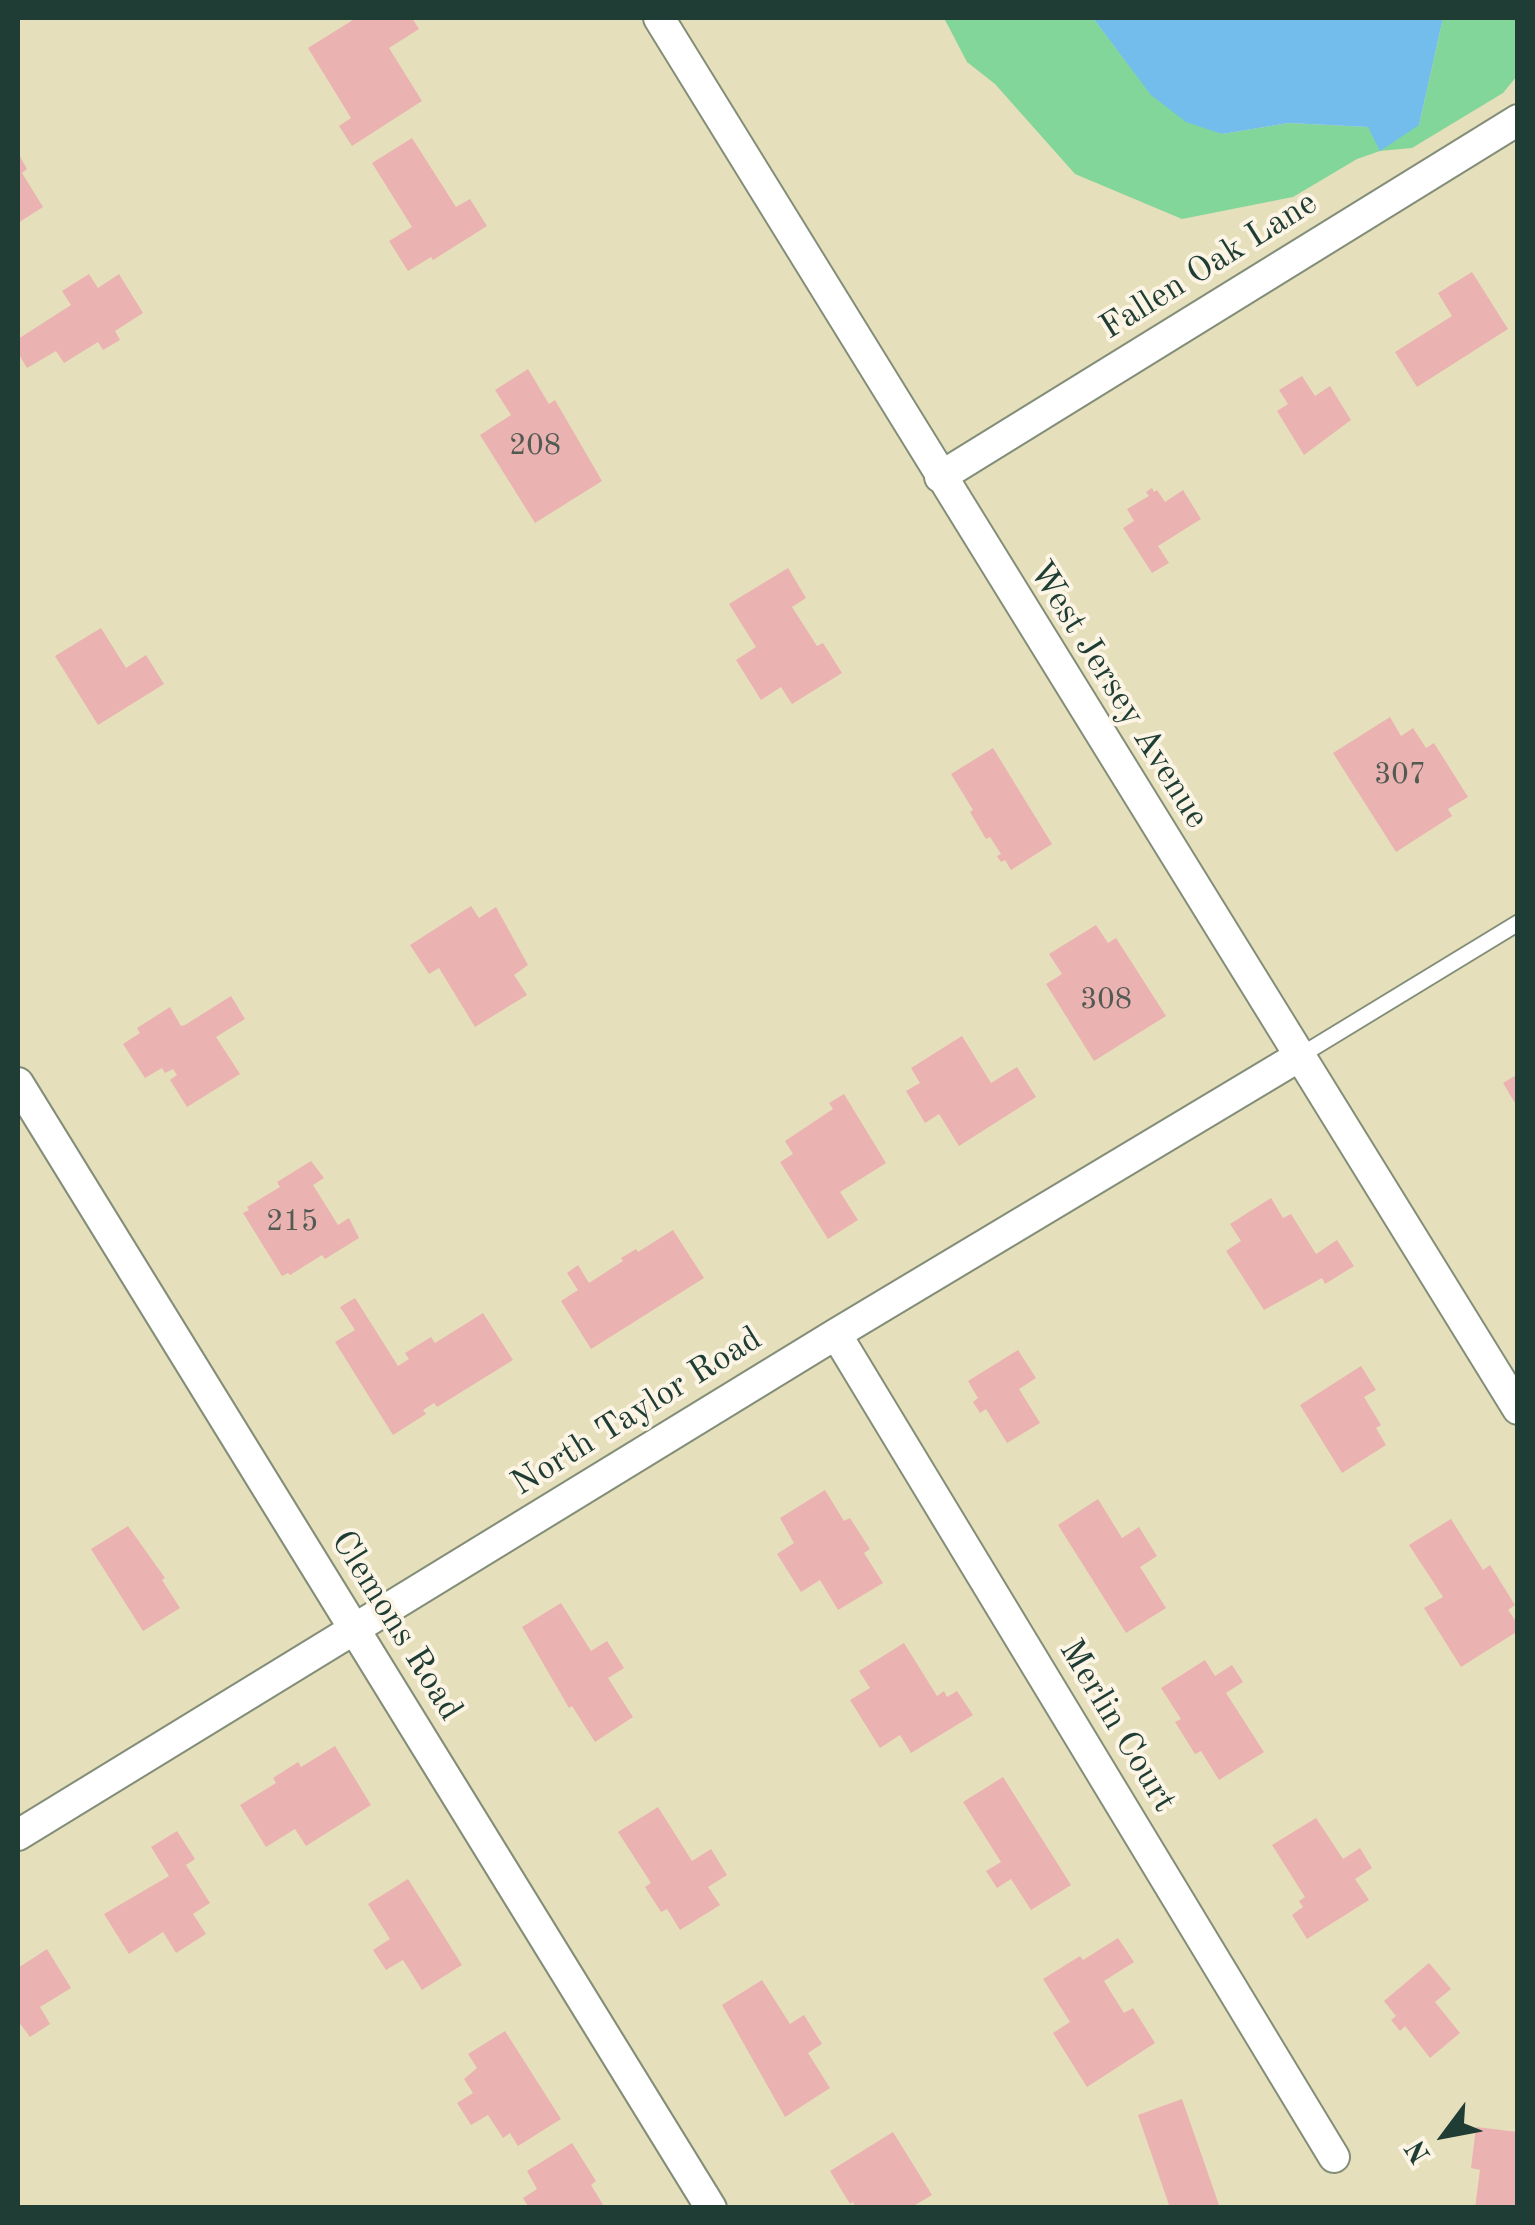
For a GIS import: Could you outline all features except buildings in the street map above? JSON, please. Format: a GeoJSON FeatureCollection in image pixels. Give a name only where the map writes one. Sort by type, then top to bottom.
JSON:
{"type":"FeatureCollection","features":[{"type":"Feature","properties":{"kind":"street","name":"West Jersey Avenue"},"geometry":{"type":"LineString","coordinates":[[658,18],[1518,1409]]}},
{"type":"Feature","properties":{"kind":"street","name":"Fallen Oak Lane"},"geometry":{"type":"LineString","coordinates":[[940,477],[1518,120]]}},
{"type":"Feature","properties":{"kind":"street","name":"North Taylor Road"},"geometry":{"type":"LineString","coordinates":[[18,1835],[836,1334],[1298,1057]]}},
{"type":"Feature","properties":{"kind":"street","name":"Clemons Road"},"geometry":{"type":"LineString","coordinates":[[18,1083],[711,2208]]}},
{"type":"Feature","properties":{"kind":"street","name":"Merlin Court"},"geometry":{"type":"LineString","coordinates":[[836,1334],[1334,2157]]}},
{"type":"Feature","properties":{"kind":"lane"},"geometry":{"type":"LineString","coordinates":[[1298,1057],[1518,923]]}},
{"type":"Feature","properties":{"kind":"green space"},"geometry":{"type":"Polygon","coordinates":[[[944,18],[1093,18],[1151,94],[1222,134],[1289,123],[1419,125],[1443,18],[1517,18],[1517,76],[1503,93],[1412,148],[1380,151],[1357,159],[1293,197],[1182,219],[1075,174],[995,84],[967,62],[944,18]]]}},
{"type":"Feature","properties":{"kind":"water"},"geometry":{"type":"Polygon","coordinates":[[[1093,18],[1443,18],[1419,125],[1380,151],[1368,127],[1289,123],[1222,134],[1186,122],[1151,95],[1093,18]]]}}]}
